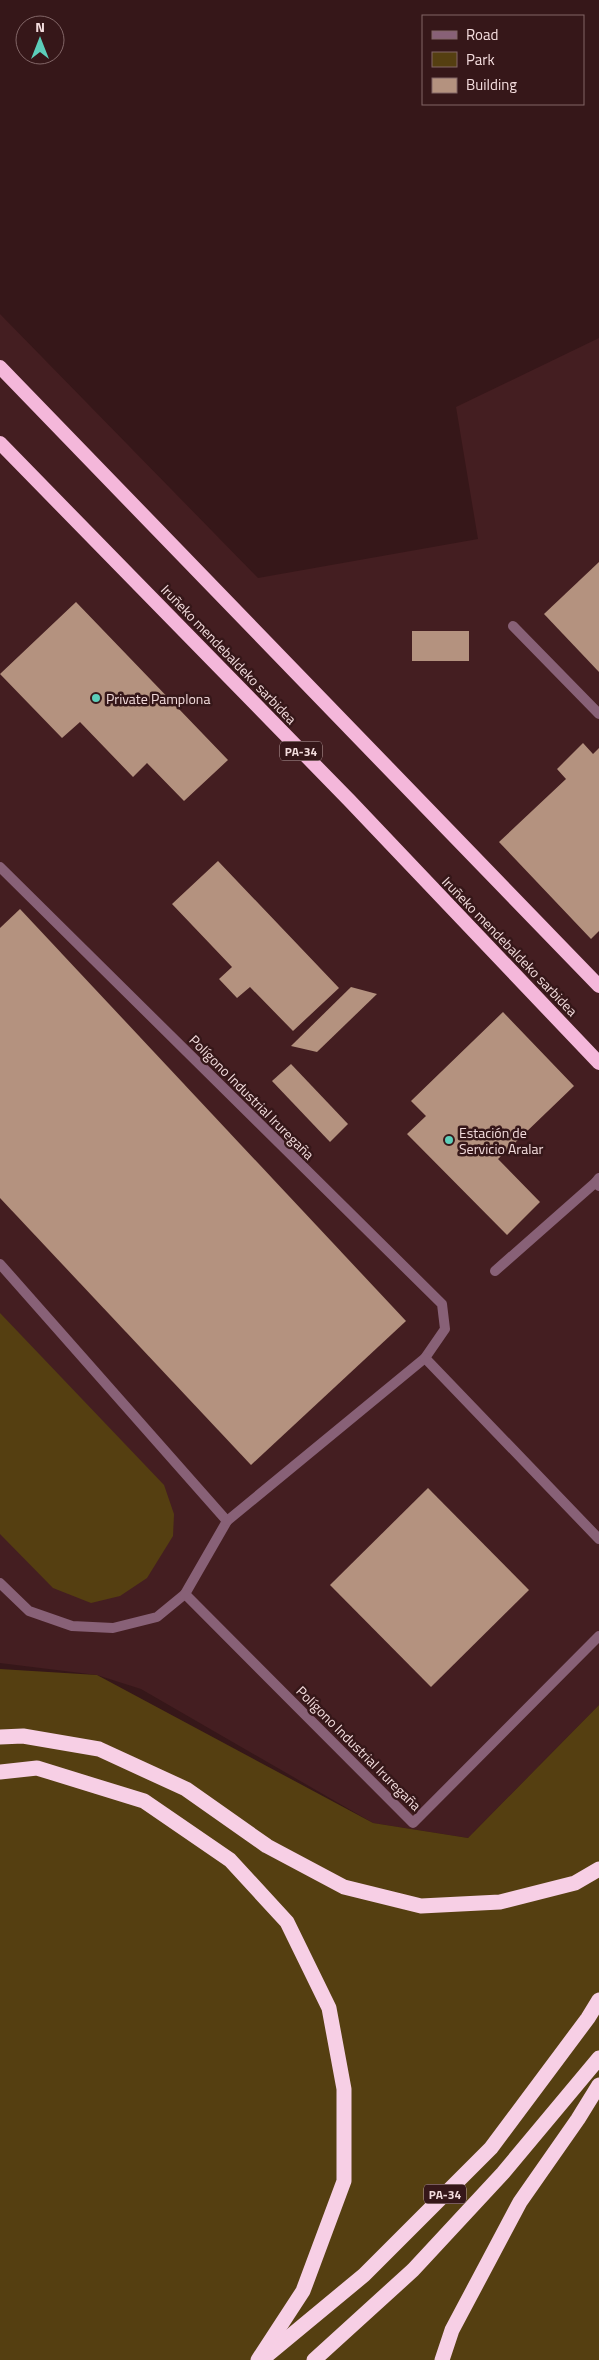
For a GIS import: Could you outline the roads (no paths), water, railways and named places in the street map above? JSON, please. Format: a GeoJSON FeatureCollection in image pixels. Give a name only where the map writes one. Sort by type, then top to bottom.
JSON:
{"type":"FeatureCollection","features":[{"type":"Feature","properties":{"kind":"highway"},"geometry":{"type":"LineString","coordinates":[[0,367],[599,986]]}},
{"type":"Feature","properties":{"kind":"highway","name":"Iruñeko mendebaldeko sarbidea"},"geometry":{"type":"LineString","coordinates":[[0,442],[350,802],[599,1063]]}},
{"type":"Feature","properties":{"kind":"highway"},"geometry":{"type":"LineString","coordinates":[[0,1737],[23,1736],[99,1749],[186,1789],[267,1846],[344,1887],[421,1906],[500,1902],[576,1883],[599,1869]]}},
{"type":"Feature","properties":{"kind":"highway"},"geometry":{"type":"LineString","coordinates":[[0,1772],[37,1768],[144,1801],[230,1860],[287,1922],[329,2008],[344,2089],[344,2181],[303,2291],[260,2360]]}},
{"type":"Feature","properties":{"kind":"highway","name":"PA-34"},"geometry":{"type":"LineString","coordinates":[[260,2360],[364,2275],[491,2148],[588,2018],[599,2000]]}},
{"type":"Feature","properties":{"kind":"highway","name":"PA-34"},"geometry":{"type":"LineString","coordinates":[[314,2360],[413,2270],[504,2173],[599,2058]]}},
{"type":"Feature","properties":{"kind":"highway"},"geometry":{"type":"LineString","coordinates":[[442,2360],[452,2330],[520,2202],[578,2119],[599,2085]]}},
{"type":"Feature","properties":{"kind":"street"},"geometry":{"type":"LineString","coordinates":[[513,626],[599,714]]}},
{"type":"Feature","properties":{"kind":"street","name":"Polígono Industrial Iruregaña"},"geometry":{"type":"LineString","coordinates":[[0,867],[442,1304],[445,1330],[424,1358],[227,1521],[185,1594],[157,1617],[113,1628],[72,1626],[29,1611],[0,1583]]}},
{"type":"Feature","properties":{"kind":"street"},"geometry":{"type":"LineString","coordinates":[[495,1271],[598,1182]]}},
{"type":"Feature","properties":{"kind":"street"},"geometry":{"type":"LineString","coordinates":[[0,1264],[227,1521]]}},
{"type":"Feature","properties":{"kind":"street"},"geometry":{"type":"LineString","coordinates":[[424,1358],[599,1539]]}},
{"type":"Feature","properties":{"kind":"street","name":"Polígono Industrial Iruregaña"},"geometry":{"type":"LineString","coordinates":[[185,1594],[413,1823],[599,1636]]}},
{"type":"Feature","properties":{"kind":"place","name":"Private Pamplona"},"geometry":{"type":"Point","coordinates":[96,698]}},
{"type":"Feature","properties":{"kind":"place","name":"Estación de Servicio Aralar"},"geometry":{"type":"Point","coordinates":[449,1140]}}]}
